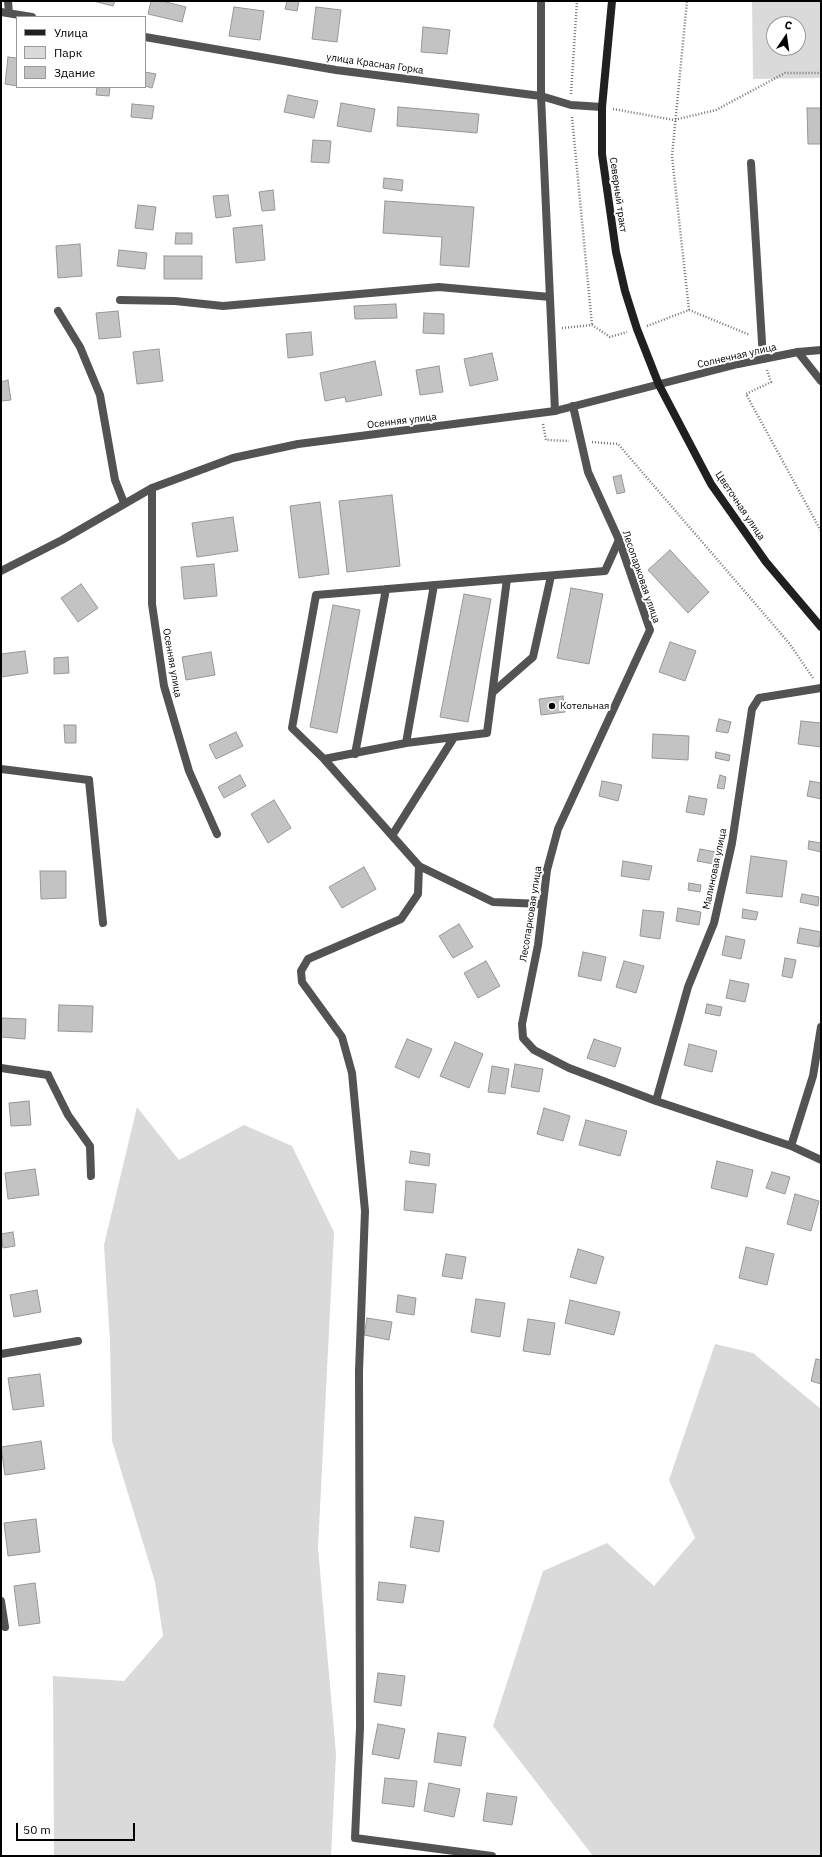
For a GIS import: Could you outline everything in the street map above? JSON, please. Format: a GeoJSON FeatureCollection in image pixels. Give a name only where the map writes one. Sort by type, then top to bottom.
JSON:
{"type":"FeatureCollection","features":[{"type":"Feature","properties":{"kind":"main road","name":"Северный тракт"},"geometry":{"type":"LineString","coordinates":[[612,1],[602,107],[602,154],[607,198],[619,265],[637,330],[658,385]]}},
{"type":"Feature","properties":{"kind":"main road","name":"Цветочная улица"},"geometry":{"type":"LineString","coordinates":[[658,385],[711,484],[766,562],[821,627]]}},
{"type":"Feature","properties":{"kind":"street"},"geometry":{"type":"LineString","coordinates":[[8,1],[5,13],[25,16]]}},
{"type":"Feature","properties":{"kind":"street"},"geometry":{"type":"LineString","coordinates":[[541,1],[541,96],[555,411]]}},
{"type":"Feature","properties":{"kind":"street","name":"улица Красная Горка"},"geometry":{"type":"LineString","coordinates":[[146,36],[336,70],[541,96],[571,105],[602,107]]}},
{"type":"Feature","properties":{"kind":"street"},"geometry":{"type":"LineString","coordinates":[[751,163],[763,359]]}},
{"type":"Feature","properties":{"kind":"street"},"geometry":{"type":"LineString","coordinates":[[120,300],[182,302],[223,306],[439,287],[550,297]]}},
{"type":"Feature","properties":{"kind":"street"},"geometry":{"type":"LineString","coordinates":[[58,311],[80,347],[100,395],[115,480],[124,503]]}},
{"type":"Feature","properties":{"kind":"street","name":"Солнечная улица"},"geometry":{"type":"LineString","coordinates":[[658,385],[738,364],[798,352],[821,350]]}},
{"type":"Feature","properties":{"kind":"street"},"geometry":{"type":"LineString","coordinates":[[798,352],[821,380]]}},
{"type":"Feature","properties":{"kind":"street","name":"Осенняя улица"},"geometry":{"type":"LineString","coordinates":[[1,571],[62,540],[152,488],[233,458],[298,444],[555,411],[658,385]]}},
{"type":"Feature","properties":{"kind":"street","name":"Лесопарковая улица"},"geometry":{"type":"LineString","coordinates":[[573,406],[588,472],[619,540],[650,630],[558,829],[547,870],[538,945],[522,1024],[523,1038],[534,1050],[569,1068],[656,1101],[791,1146],[821,1160]]}},
{"type":"Feature","properties":{"kind":"street","name":"Осенняя улица"},"geometry":{"type":"LineString","coordinates":[[152,488],[152,604],[164,686],[189,771],[217,834]]}},
{"type":"Feature","properties":{"kind":"street"},"geometry":{"type":"LineString","coordinates":[[542,904],[493,902],[419,866],[324,759],[292,728],[316,595],[605,571],[619,540]]}},
{"type":"Feature","properties":{"kind":"street"},"geometry":{"type":"LineString","coordinates":[[493,692],[533,657],[551,576]]}},
{"type":"Feature","properties":{"kind":"street"},"geometry":{"type":"LineString","coordinates":[[324,759],[406,743],[453,739],[487,733],[507,579]]}},
{"type":"Feature","properties":{"kind":"street"},"geometry":{"type":"LineString","coordinates":[[406,743],[434,585]]}},
{"type":"Feature","properties":{"kind":"street"},"geometry":{"type":"LineString","coordinates":[[355,754],[386,589]]}},
{"type":"Feature","properties":{"kind":"street","name":"Малиновая улица"},"geometry":{"type":"LineString","coordinates":[[656,1101],[688,987],[714,923],[732,843],[752,709],[760,698],[820,689]]}},
{"type":"Feature","properties":{"kind":"street"},"geometry":{"type":"LineString","coordinates":[[392,834],[453,739]]}},
{"type":"Feature","properties":{"kind":"street"},"geometry":{"type":"LineString","coordinates":[[1,768],[89,780],[103,923]]}},
{"type":"Feature","properties":{"kind":"street"},"geometry":{"type":"LineString","coordinates":[[419,866],[418,894],[401,918],[308,960],[301,971],[302,982],[342,1037],[352,1073],[364,1211],[359,1371],[360,1728],[355,1838],[492,1856]]}},
{"type":"Feature","properties":{"kind":"street"},"geometry":{"type":"LineString","coordinates":[[791,1146],[813,1076],[821,1027]]}},
{"type":"Feature","properties":{"kind":"street"},"geometry":{"type":"LineString","coordinates":[[1,1068],[48,1075],[68,1115],[90,1146],[91,1176]]}},
{"type":"Feature","properties":{"kind":"street"},"geometry":{"type":"LineString","coordinates":[[1,1354],[78,1341]]}},
{"type":"Feature","properties":{"kind":"street"},"geometry":{"type":"LineString","coordinates":[[1,1601],[5,1627]]}},
{"type":"Feature","properties":{"kind":"path"},"geometry":{"type":"LineString","coordinates":[[577,1],[571,105],[592,325]]}},
{"type":"Feature","properties":{"kind":"path"},"geometry":{"type":"LineString","coordinates":[[686,1],[674,120],[672,156],[689,310]]}},
{"type":"Feature","properties":{"kind":"path"},"geometry":{"type":"LineString","coordinates":[[602,107],[674,120],[716,110],[786,73],[821,73]]}},
{"type":"Feature","properties":{"kind":"path"},"geometry":{"type":"LineString","coordinates":[[551,329],[592,325],[610,336],[637,330],[689,310],[763,340]]}},
{"type":"Feature","properties":{"kind":"path"},"geometry":{"type":"LineString","coordinates":[[763,359],[771,382],[746,394],[821,531]]}},
{"type":"Feature","properties":{"kind":"path"},"geometry":{"type":"LineString","coordinates":[[541,413],[546,440],[618,444],[789,643],[820,689]]}},
{"type":"Feature","properties":{"kind":"green space"},"geometry":{"type":"Polygon","coordinates":[[[752,1],[821,1],[821,78],[753,79],[752,1]]]}},
{"type":"Feature","properties":{"kind":"green space"},"geometry":{"type":"Polygon","coordinates":[[[137,1107],[179,1160],[244,1125],[292,1146],[334,1232],[318,1548],[336,1754],[331,1856],[54,1856],[53,1676],[124,1681],[163,1636],[155,1582],[112,1441],[110,1341],[104,1245],[137,1107]]]}},
{"type":"Feature","properties":{"kind":"green space"},"geometry":{"type":"Polygon","coordinates":[[[715,1344],[753,1353],[821,1409],[821,1856],[593,1856],[493,1726],[543,1571],[607,1543],[654,1586],[695,1538],[669,1480],[715,1344]]]}},
{"type":"Feature","properties":{"kind":"building"},"geometry":{"type":"Polygon","coordinates":[[[93,1],[115,1],[113,6],[93,1]]]}},
{"type":"Feature","properties":{"kind":"building"},"geometry":{"type":"Polygon","coordinates":[[[151,1],[162,1],[186,7],[182,22],[148,14],[151,1]]]}},
{"type":"Feature","properties":{"kind":"building"},"geometry":{"type":"Polygon","coordinates":[[[287,1],[299,1],[297,11],[285,9],[287,1]]]}},
{"type":"Feature","properties":{"kind":"building"},"geometry":{"type":"Polygon","coordinates":[[[234,7],[264,11],[260,40],[229,36],[234,7]]]}},
{"type":"Feature","properties":{"kind":"building"},"geometry":{"type":"Polygon","coordinates":[[[316,7],[341,10],[337,42],[312,39],[316,7]]]}},
{"type":"Feature","properties":{"kind":"building"},"geometry":{"type":"Polygon","coordinates":[[[423,27],[450,30],[447,54],[421,52],[423,27]]]}},
{"type":"Feature","properties":{"kind":"building"},"geometry":{"type":"Polygon","coordinates":[[[8,57],[16,58],[16,86],[5,84],[8,57]]]}},
{"type":"Feature","properties":{"kind":"building"},"geometry":{"type":"Polygon","coordinates":[[[146,72],[156,74],[152,88],[146,86],[146,72]]]}},
{"type":"Feature","properties":{"kind":"building"},"geometry":{"type":"Polygon","coordinates":[[[97,88],[110,88],[109,96],[96,95],[97,88]]]}},
{"type":"Feature","properties":{"kind":"building"},"geometry":{"type":"Polygon","coordinates":[[[288,95],[318,101],[314,118],[284,112],[288,95]]]}},
{"type":"Feature","properties":{"kind":"building"},"geometry":{"type":"Polygon","coordinates":[[[341,103],[375,109],[371,132],[337,126],[341,103]]]}},
{"type":"Feature","properties":{"kind":"building"},"geometry":{"type":"Polygon","coordinates":[[[132,104],[154,106],[152,119],[131,117],[132,104]]]}},
{"type":"Feature","properties":{"kind":"building"},"geometry":{"type":"Polygon","coordinates":[[[398,107],[479,114],[477,133],[397,126],[398,107]]]}},
{"type":"Feature","properties":{"kind":"building"},"geometry":{"type":"Polygon","coordinates":[[[807,108],[821,108],[821,144],[808,144],[807,108]]]}},
{"type":"Feature","properties":{"kind":"building"},"geometry":{"type":"Polygon","coordinates":[[[313,140],[331,141],[329,163],[311,162],[313,140]]]}},
{"type":"Feature","properties":{"kind":"building"},"geometry":{"type":"Polygon","coordinates":[[[384,178],[403,180],[402,191],[383,188],[384,178]]]}},
{"type":"Feature","properties":{"kind":"building"},"geometry":{"type":"Polygon","coordinates":[[[273,190],[275,210],[262,211],[259,192],[273,190]]]}},
{"type":"Feature","properties":{"kind":"building"},"geometry":{"type":"Polygon","coordinates":[[[228,195],[231,216],[216,218],[213,196],[228,195]]]}},
{"type":"Feature","properties":{"kind":"building"},"geometry":{"type":"Polygon","coordinates":[[[385,201],[474,207],[469,267],[440,265],[442,237],[383,233],[385,201]]]}},
{"type":"Feature","properties":{"kind":"building"},"geometry":{"type":"Polygon","coordinates":[[[138,205],[156,207],[153,230],[135,228],[138,205]]]}},
{"type":"Feature","properties":{"kind":"building"},"geometry":{"type":"Polygon","coordinates":[[[262,225],[265,260],[236,263],[233,228],[262,225]]]}},
{"type":"Feature","properties":{"kind":"building"},"geometry":{"type":"Polygon","coordinates":[[[176,233],[192,233],[192,244],[175,244],[176,233]]]}},
{"type":"Feature","properties":{"kind":"building"},"geometry":{"type":"Polygon","coordinates":[[[80,244],[82,276],[58,278],[56,246],[80,244]]]}},
{"type":"Feature","properties":{"kind":"building"},"geometry":{"type":"Polygon","coordinates":[[[119,250],[147,253],[145,269],[117,266],[119,250]]]}},
{"type":"Feature","properties":{"kind":"building"},"geometry":{"type":"Polygon","coordinates":[[[164,256],[202,256],[202,279],[164,279],[164,256]]]}},
{"type":"Feature","properties":{"kind":"building"},"geometry":{"type":"Polygon","coordinates":[[[396,304],[397,318],[355,319],[354,306],[396,304]]]}},
{"type":"Feature","properties":{"kind":"building"},"geometry":{"type":"Polygon","coordinates":[[[118,311],[121,337],[99,339],[96,313],[118,311]]]}},
{"type":"Feature","properties":{"kind":"building"},"geometry":{"type":"Polygon","coordinates":[[[424,313],[444,314],[444,334],[423,333],[424,313]]]}},
{"type":"Feature","properties":{"kind":"building"},"geometry":{"type":"Polygon","coordinates":[[[311,332],[313,355],[288,358],[286,334],[311,332]]]}},
{"type":"Feature","properties":{"kind":"building"},"geometry":{"type":"Polygon","coordinates":[[[159,349],[163,381],[137,384],[133,352],[159,349]]]}},
{"type":"Feature","properties":{"kind":"building"},"geometry":{"type":"Polygon","coordinates":[[[492,353],[498,380],[470,386],[464,359],[492,353]]]}},
{"type":"Feature","properties":{"kind":"building"},"geometry":{"type":"Polygon","coordinates":[[[375,361],[382,395],[346,402],[345,397],[325,401],[320,373],[375,361]]]}},
{"type":"Feature","properties":{"kind":"building"},"geometry":{"type":"Polygon","coordinates":[[[439,366],[443,392],[420,395],[416,370],[439,366]]]}},
{"type":"Feature","properties":{"kind":"building"},"geometry":{"type":"Polygon","coordinates":[[[8,380],[11,400],[1,401],[1,382],[8,380]]]}},
{"type":"Feature","properties":{"kind":"building"},"geometry":{"type":"Polygon","coordinates":[[[621,475],[625,492],[617,494],[613,477],[621,475]]]}},
{"type":"Feature","properties":{"kind":"building"},"geometry":{"type":"Polygon","coordinates":[[[392,495],[400,566],[347,572],[339,501],[392,495]]]}},
{"type":"Feature","properties":{"kind":"building"},"geometry":{"type":"Polygon","coordinates":[[[320,502],[329,574],[299,578],[290,506],[320,502]]]}},
{"type":"Feature","properties":{"kind":"building"},"geometry":{"type":"Polygon","coordinates":[[[233,517],[238,551],[197,557],[192,523],[233,517]]]}},
{"type":"Feature","properties":{"kind":"building"},"geometry":{"type":"Polygon","coordinates":[[[670,550],[709,592],[688,613],[648,570],[670,550]]]}},
{"type":"Feature","properties":{"kind":"building"},"geometry":{"type":"Polygon","coordinates":[[[214,564],[217,596],[184,599],[181,567],[214,564]]]}},
{"type":"Feature","properties":{"kind":"building"},"geometry":{"type":"Polygon","coordinates":[[[81,584],[98,608],[78,622],[61,598],[81,584]]]}},
{"type":"Feature","properties":{"kind":"building"},"geometry":{"type":"Polygon","coordinates":[[[571,588],[603,594],[589,664],[557,658],[571,588]]]}},
{"type":"Feature","properties":{"kind":"building"},"geometry":{"type":"Polygon","coordinates":[[[464,594],[491,599],[468,722],[440,717],[464,594]]]}},
{"type":"Feature","properties":{"kind":"building"},"geometry":{"type":"Polygon","coordinates":[[[333,605],[360,610],[337,733],[310,727],[333,605]]]}},
{"type":"Feature","properties":{"kind":"building"},"geometry":{"type":"Polygon","coordinates":[[[670,642],[696,651],[685,681],[659,672],[670,642]]]}},
{"type":"Feature","properties":{"kind":"building"},"geometry":{"type":"Polygon","coordinates":[[[25,651],[28,673],[1,677],[1,654],[25,651]]]}},
{"type":"Feature","properties":{"kind":"building"},"geometry":{"type":"Polygon","coordinates":[[[211,652],[215,675],[186,680],[182,657],[211,652]]]}},
{"type":"Feature","properties":{"kind":"building"},"geometry":{"type":"Polygon","coordinates":[[[68,657],[69,673],[54,674],[54,658],[68,657]]]}},
{"type":"Feature","properties":{"kind":"building","name":"Котельная"},"geometry":{"type":"Polygon","coordinates":[[[563,696],[565,712],[541,715],[539,699],[563,696]]]}},
{"type":"Feature","properties":{"kind":"building"},"geometry":{"type":"Polygon","coordinates":[[[719,719],[731,722],[728,733],[716,731],[719,719]]]}},
{"type":"Feature","properties":{"kind":"building"},"geometry":{"type":"Polygon","coordinates":[[[801,721],[821,723],[821,747],[798,744],[801,721]]]}},
{"type":"Feature","properties":{"kind":"building"},"geometry":{"type":"Polygon","coordinates":[[[64,725],[76,725],[76,743],[65,743],[64,725]]]}},
{"type":"Feature","properties":{"kind":"building"},"geometry":{"type":"Polygon","coordinates":[[[236,732],[243,746],[216,759],[209,745],[236,732]]]}},
{"type":"Feature","properties":{"kind":"building"},"geometry":{"type":"Polygon","coordinates":[[[653,734],[689,736],[688,760],[652,758],[653,734]]]}},
{"type":"Feature","properties":{"kind":"building"},"geometry":{"type":"Polygon","coordinates":[[[716,752],[730,755],[729,761],[715,758],[716,752]]]}},
{"type":"Feature","properties":{"kind":"building"},"geometry":{"type":"Polygon","coordinates":[[[240,775],[246,786],[224,798],[218,787],[240,775]]]}},
{"type":"Feature","properties":{"kind":"building"},"geometry":{"type":"Polygon","coordinates":[[[720,775],[726,777],[724,789],[717,788],[720,775]]]}},
{"type":"Feature","properties":{"kind":"building"},"geometry":{"type":"Polygon","coordinates":[[[602,781],[622,785],[618,801],[599,796],[602,781]]]}},
{"type":"Feature","properties":{"kind":"building"},"geometry":{"type":"Polygon","coordinates":[[[810,781],[821,783],[821,799],[807,796],[810,781]]]}},
{"type":"Feature","properties":{"kind":"building"},"geometry":{"type":"Polygon","coordinates":[[[689,796],[707,799],[704,815],[686,812],[689,796]]]}},
{"type":"Feature","properties":{"kind":"building"},"geometry":{"type":"Polygon","coordinates":[[[274,800],[291,828],[268,843],[251,814],[274,800]]]}},
{"type":"Feature","properties":{"kind":"building"},"geometry":{"type":"Polygon","coordinates":[[[809,841],[821,843],[821,852],[808,849],[809,841]]]}},
{"type":"Feature","properties":{"kind":"building"},"geometry":{"type":"Polygon","coordinates":[[[700,849],[721,853],[719,865],[697,861],[700,849]]]}},
{"type":"Feature","properties":{"kind":"building"},"geometry":{"type":"Polygon","coordinates":[[[751,856],[787,861],[782,897],[746,893],[751,856]]]}},
{"type":"Feature","properties":{"kind":"building"},"geometry":{"type":"Polygon","coordinates":[[[623,861],[652,866],[649,880],[621,876],[623,861]]]}},
{"type":"Feature","properties":{"kind":"building"},"geometry":{"type":"Polygon","coordinates":[[[364,867],[376,889],[342,908],[329,887],[364,867]]]}},
{"type":"Feature","properties":{"kind":"building"},"geometry":{"type":"Polygon","coordinates":[[[40,871],[66,871],[66,898],[41,899],[40,871]]]}},
{"type":"Feature","properties":{"kind":"building"},"geometry":{"type":"Polygon","coordinates":[[[689,883],[701,885],[700,892],[688,890],[689,883]]]}},
{"type":"Feature","properties":{"kind":"building"},"geometry":{"type":"Polygon","coordinates":[[[802,894],[819,897],[818,906],[800,902],[802,894]]]}},
{"type":"Feature","properties":{"kind":"building"},"geometry":{"type":"Polygon","coordinates":[[[678,908],[701,912],[699,925],[676,921],[678,908]]]}},
{"type":"Feature","properties":{"kind":"building"},"geometry":{"type":"Polygon","coordinates":[[[743,909],[758,912],[756,920],[742,918],[743,909]]]}},
{"type":"Feature","properties":{"kind":"building"},"geometry":{"type":"Polygon","coordinates":[[[643,910],[664,912],[660,939],[640,936],[643,910]]]}},
{"type":"Feature","properties":{"kind":"building"},"geometry":{"type":"Polygon","coordinates":[[[459,924],[473,947],[453,958],[439,936],[459,924]]]}},
{"type":"Feature","properties":{"kind":"building"},"geometry":{"type":"Polygon","coordinates":[[[800,928],[821,932],[819,947],[797,943],[800,928]]]}},
{"type":"Feature","properties":{"kind":"building"},"geometry":{"type":"Polygon","coordinates":[[[726,936],[745,940],[741,959],[722,955],[726,936]]]}},
{"type":"Feature","properties":{"kind":"building"},"geometry":{"type":"Polygon","coordinates":[[[583,952],[606,957],[601,981],[578,976],[583,952]]]}},
{"type":"Feature","properties":{"kind":"building"},"geometry":{"type":"Polygon","coordinates":[[[785,958],[796,960],[792,978],[782,976],[785,958]]]}},
{"type":"Feature","properties":{"kind":"building"},"geometry":{"type":"Polygon","coordinates":[[[486,961],[500,986],[478,998],[464,973],[486,961]]]}},
{"type":"Feature","properties":{"kind":"building"},"geometry":{"type":"Polygon","coordinates":[[[624,961],[644,966],[636,993],[616,987],[624,961]]]}},
{"type":"Feature","properties":{"kind":"building"},"geometry":{"type":"Polygon","coordinates":[[[730,980],[749,984],[745,1002],[726,998],[730,980]]]}},
{"type":"Feature","properties":{"kind":"building"},"geometry":{"type":"Polygon","coordinates":[[[707,1004],[722,1007],[720,1016],[705,1013],[707,1004]]]}},
{"type":"Feature","properties":{"kind":"building"},"geometry":{"type":"Polygon","coordinates":[[[59,1005],[93,1006],[92,1032],[58,1031],[59,1005]]]}},
{"type":"Feature","properties":{"kind":"building"},"geometry":{"type":"Polygon","coordinates":[[[1,1018],[26,1019],[25,1039],[1,1037],[1,1018]]]}},
{"type":"Feature","properties":{"kind":"building"},"geometry":{"type":"Polygon","coordinates":[[[407,1039],[432,1049],[419,1078],[395,1067],[407,1039]]]}},
{"type":"Feature","properties":{"kind":"building"},"geometry":{"type":"Polygon","coordinates":[[[594,1039],[621,1048],[615,1067],[587,1058],[594,1039]]]}},
{"type":"Feature","properties":{"kind":"building"},"geometry":{"type":"Polygon","coordinates":[[[455,1042],[483,1054],[469,1088],[440,1076],[455,1042]]]}},
{"type":"Feature","properties":{"kind":"building"},"geometry":{"type":"Polygon","coordinates":[[[689,1044],[717,1051],[712,1072],[684,1065],[689,1044]]]}},
{"type":"Feature","properties":{"kind":"building"},"geometry":{"type":"Polygon","coordinates":[[[515,1064],[543,1069],[539,1092],[511,1087],[515,1064]]]}},
{"type":"Feature","properties":{"kind":"building"},"geometry":{"type":"Polygon","coordinates":[[[492,1066],[509,1069],[505,1094],[488,1092],[492,1066]]]}},
{"type":"Feature","properties":{"kind":"building"},"geometry":{"type":"Polygon","coordinates":[[[29,1101],[31,1125],[11,1126],[9,1103],[29,1101]]]}},
{"type":"Feature","properties":{"kind":"building"},"geometry":{"type":"Polygon","coordinates":[[[544,1108],[570,1116],[563,1141],[537,1134],[544,1108]]]}},
{"type":"Feature","properties":{"kind":"building"},"geometry":{"type":"Polygon","coordinates":[[[586,1120],[627,1131],[620,1156],[579,1145],[586,1120]]]}},
{"type":"Feature","properties":{"kind":"building"},"geometry":{"type":"Polygon","coordinates":[[[411,1151],[430,1154],[429,1166],[409,1163],[411,1151]]]}},
{"type":"Feature","properties":{"kind":"building"},"geometry":{"type":"Polygon","coordinates":[[[717,1161],[753,1170],[747,1197],[711,1188],[717,1161]]]}},
{"type":"Feature","properties":{"kind":"building"},"geometry":{"type":"Polygon","coordinates":[[[35,1169],[39,1195],[8,1199],[5,1173],[35,1169]]]}},
{"type":"Feature","properties":{"kind":"building"},"geometry":{"type":"Polygon","coordinates":[[[772,1172],[790,1177],[785,1194],[766,1188],[772,1172]]]}},
{"type":"Feature","properties":{"kind":"building"},"geometry":{"type":"Polygon","coordinates":[[[406,1181],[436,1184],[433,1213],[404,1210],[406,1181]]]}},
{"type":"Feature","properties":{"kind":"building"},"geometry":{"type":"Polygon","coordinates":[[[795,1194],[819,1201],[811,1231],[787,1224],[795,1194]]]}},
{"type":"Feature","properties":{"kind":"building"},"geometry":{"type":"Polygon","coordinates":[[[13,1232],[15,1246],[3,1248],[1,1234],[13,1232]]]}},
{"type":"Feature","properties":{"kind":"building"},"geometry":{"type":"Polygon","coordinates":[[[746,1247],[774,1254],[767,1285],[739,1278],[746,1247]]]}},
{"type":"Feature","properties":{"kind":"building"},"geometry":{"type":"Polygon","coordinates":[[[578,1249],[604,1257],[596,1284],[570,1277],[578,1249]]]}},
{"type":"Feature","properties":{"kind":"building"},"geometry":{"type":"Polygon","coordinates":[[[446,1254],[466,1257],[462,1279],[442,1276],[446,1254]]]}},
{"type":"Feature","properties":{"kind":"building"},"geometry":{"type":"Polygon","coordinates":[[[37,1290],[41,1312],[14,1317],[10,1295],[37,1290]]]}},
{"type":"Feature","properties":{"kind":"building"},"geometry":{"type":"Polygon","coordinates":[[[398,1295],[416,1298],[414,1315],[396,1312],[398,1295]]]}},
{"type":"Feature","properties":{"kind":"building"},"geometry":{"type":"Polygon","coordinates":[[[476,1299],[505,1303],[500,1337],[471,1332],[476,1299]]]}},
{"type":"Feature","properties":{"kind":"building"},"geometry":{"type":"Polygon","coordinates":[[[570,1300],[620,1312],[614,1335],[565,1323],[570,1300]]]}},
{"type":"Feature","properties":{"kind":"building"},"geometry":{"type":"Polygon","coordinates":[[[367,1318],[392,1322],[389,1340],[364,1335],[367,1318]]]}},
{"type":"Feature","properties":{"kind":"building"},"geometry":{"type":"Polygon","coordinates":[[[528,1319],[555,1323],[550,1355],[523,1351],[528,1319]]]}},
{"type":"Feature","properties":{"kind":"building"},"geometry":{"type":"Polygon","coordinates":[[[816,1359],[821,1360],[821,1384],[811,1381],[816,1359]]]}},
{"type":"Feature","properties":{"kind":"building"},"geometry":{"type":"Polygon","coordinates":[[[40,1374],[44,1406],[13,1410],[8,1378],[40,1374]]]}},
{"type":"Feature","properties":{"kind":"building"},"geometry":{"type":"Polygon","coordinates":[[[41,1441],[45,1469],[5,1475],[1,1447],[41,1441]]]}},
{"type":"Feature","properties":{"kind":"building"},"geometry":{"type":"Polygon","coordinates":[[[415,1517],[444,1521],[439,1552],[410,1547],[415,1517]]]}},
{"type":"Feature","properties":{"kind":"building"},"geometry":{"type":"Polygon","coordinates":[[[36,1519],[40,1552],[8,1556],[4,1523],[36,1519]]]}},
{"type":"Feature","properties":{"kind":"building"},"geometry":{"type":"Polygon","coordinates":[[[379,1582],[406,1585],[403,1603],[377,1600],[379,1582]]]}},
{"type":"Feature","properties":{"kind":"building"},"geometry":{"type":"Polygon","coordinates":[[[35,1583],[40,1623],[19,1626],[14,1586],[35,1583]]]}},
{"type":"Feature","properties":{"kind":"building"},"geometry":{"type":"Polygon","coordinates":[[[378,1673],[405,1676],[401,1706],[374,1702],[378,1673]]]}},
{"type":"Feature","properties":{"kind":"building"},"geometry":{"type":"Polygon","coordinates":[[[378,1724],[405,1729],[399,1759],[372,1754],[378,1724]]]}},
{"type":"Feature","properties":{"kind":"building"},"geometry":{"type":"Polygon","coordinates":[[[438,1733],[466,1737],[461,1766],[434,1762],[438,1733]]]}},
{"type":"Feature","properties":{"kind":"building"},"geometry":{"type":"Polygon","coordinates":[[[385,1778],[417,1781],[414,1807],[382,1803],[385,1778]]]}},
{"type":"Feature","properties":{"kind":"building"},"geometry":{"type":"Polygon","coordinates":[[[429,1783],[460,1789],[454,1817],[424,1811],[429,1783]]]}},
{"type":"Feature","properties":{"kind":"building"},"geometry":{"type":"Polygon","coordinates":[[[487,1793],[517,1797],[512,1825],[483,1821],[487,1793]]]}},
{"type":"Feature","properties":{"kind":"place","name":"Котельная"},"geometry":{"type":"Point","coordinates":[552,706]}}]}
